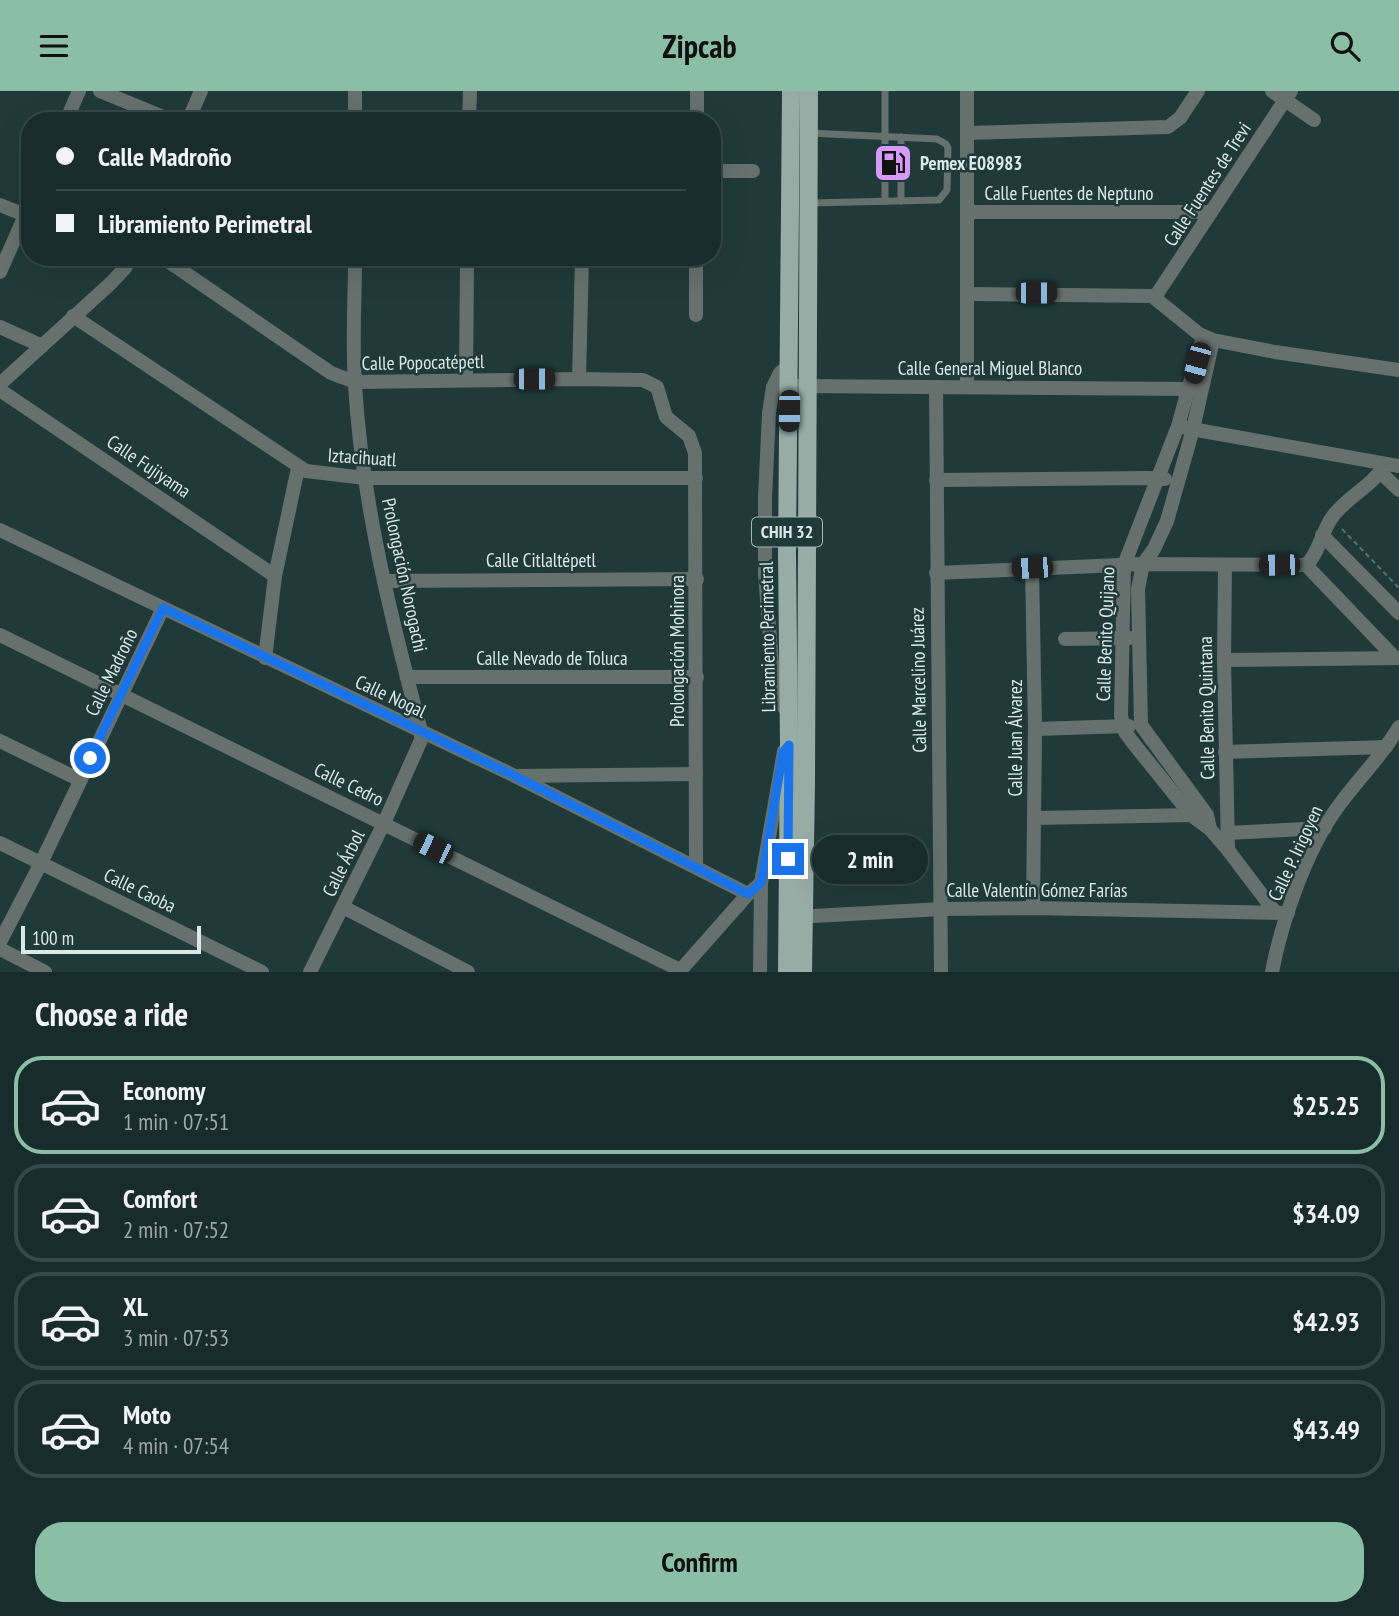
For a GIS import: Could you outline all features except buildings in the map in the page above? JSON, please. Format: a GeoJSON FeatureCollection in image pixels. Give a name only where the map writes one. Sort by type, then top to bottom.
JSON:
{"type":"FeatureCollection","features":[{"type":"Feature","properties":{"kind":"main road","name":"Libramiento Perimetral"},"geometry":{"type":"LineString","coordinates":[[787,972],[795,917],[798,386],[789,365],[790,91]]}},
{"type":"Feature","properties":{"kind":"main road","name":"Libramiento Perimetral"},"geometry":{"type":"LineString","coordinates":[[803,972],[795,917],[789,745],[787,540],[809,203],[809,91]]}},
{"type":"Feature","properties":{"kind":"street"},"geometry":{"type":"LineString","coordinates":[[70,112],[79,91]]}},
{"type":"Feature","properties":{"kind":"street"},"geometry":{"type":"LineString","coordinates":[[100,91],[151,112]]}},
{"type":"Feature","properties":{"kind":"street"},"geometry":{"type":"LineString","coordinates":[[192,112],[201,91]]}},
{"type":"Feature","properties":{"kind":"street"},"geometry":{"type":"LineString","coordinates":[[355,91],[355,112]]}},
{"type":"Feature","properties":{"kind":"street"},"geometry":{"type":"LineString","coordinates":[[469,112],[470,91]]}},
{"type":"Feature","properties":{"kind":"street"},"geometry":{"type":"LineString","coordinates":[[697,91],[697,112]]}},
{"type":"Feature","properties":{"kind":"street"},"geometry":{"type":"LineString","coordinates":[[967,91],[968,386]]}},
{"type":"Feature","properties":{"kind":"street"},"geometry":{"type":"LineString","coordinates":[[968,133],[1159,129],[1174,124],[1198,91]]}},
{"type":"Feature","properties":{"kind":"street"},"geometry":{"type":"LineString","coordinates":[[1272,91],[1288,96],[1314,120]]}},
{"type":"Feature","properties":{"kind":"street","name":"Calle Fuentes de Trevi"},"geometry":{"type":"LineString","coordinates":[[1155,297],[1288,96]]}},
{"type":"Feature","properties":{"kind":"street"},"geometry":{"type":"LineString","coordinates":[[721,171],[753,171]]}},
{"type":"Feature","properties":{"kind":"street"},"geometry":{"type":"LineString","coordinates":[[0,205],[21,210]]}},
{"type":"Feature","properties":{"kind":"street","name":"Calle Fuentes de Neptuno"},"geometry":{"type":"LineString","coordinates":[[968,212],[1211,212]]}},
{"type":"Feature","properties":{"kind":"street"},"geometry":{"type":"LineString","coordinates":[[0,272],[21,227]]}},
{"type":"Feature","properties":{"kind":"street"},"geometry":{"type":"LineString","coordinates":[[0,384],[121,273],[125,266]]}},
{"type":"Feature","properties":{"kind":"street","name":"Calle Popocatépetl"},"geometry":{"type":"LineString","coordinates":[[175,266],[331,373],[355,383],[643,380],[650,382],[659,391],[666,418],[690,436]]}},
{"type":"Feature","properties":{"kind":"street","name":"Prolongación Norogachi"},"geometry":{"type":"LineString","coordinates":[[355,266],[355,383],[365,478],[385,581],[421,731]]}},
{"type":"Feature","properties":{"kind":"street"},"geometry":{"type":"LineString","coordinates":[[466,380],[467,266]]}},
{"type":"Feature","properties":{"kind":"street"},"geometry":{"type":"LineString","coordinates":[[579,379],[582,266]]}},
{"type":"Feature","properties":{"kind":"street"},"geometry":{"type":"LineString","coordinates":[[696,266],[696,315]]}},
{"type":"Feature","properties":{"kind":"street"},"geometry":{"type":"LineString","coordinates":[[969,294],[1059,293],[1155,297],[1208,338],[1275,352],[1399,370]]}},
{"type":"Feature","properties":{"kind":"street","name":"Iztacihuatl"},"geometry":{"type":"LineString","coordinates":[[73,316],[298,468],[329,475],[365,478],[696,478]]}},
{"type":"Feature","properties":{"kind":"street"},"geometry":{"type":"LineString","coordinates":[[0,327],[42,346]]}},
{"type":"Feature","properties":{"kind":"street","name":"Calle Benito Quijano"},"geometry":{"type":"LineString","coordinates":[[1141,725],[1138,589],[1143,564],[1161,536],[1179,481],[1190,389],[1208,338]]}},
{"type":"Feature","properties":{"kind":"street","name":"Calle Benito Quijano"},"geometry":{"type":"LineString","coordinates":[[1191,815],[1133,744],[1123,726],[1124,565],[1159,479],[1186,428],[1208,338]]}},
{"type":"Feature","properties":{"kind":"street"},"geometry":{"type":"LineString","coordinates":[[789,365],[780,373],[773,387],[768,426],[765,498],[765,574],[772,663],[776,690],[789,713]]}},
{"type":"Feature","properties":{"kind":"street","name":"Calle General Miguel Blanco"},"geometry":{"type":"LineString","coordinates":[[798,386],[1190,389]]}},
{"type":"Feature","properties":{"kind":"street","name":"Calle Marcelino Juárez"},"geometry":{"type":"LineString","coordinates":[[936,387],[941,972]]}},
{"type":"Feature","properties":{"kind":"street","name":"Calle Fujiyama"},"geometry":{"type":"LineString","coordinates":[[0,390],[137,480],[275,576]]}},
{"type":"Feature","properties":{"kind":"street"},"geometry":{"type":"LineString","coordinates":[[1186,428],[1388,468]]}},
{"type":"Feature","properties":{"kind":"street","name":"Prolongación Mohinora"},"geometry":{"type":"LineString","coordinates":[[690,436],[694,446],[696,478],[696,867]]}},
{"type":"Feature","properties":{"kind":"street"},"geometry":{"type":"LineString","coordinates":[[265,658],[275,576],[298,468]]}},
{"type":"Feature","properties":{"kind":"street"},"geometry":{"type":"LineString","coordinates":[[1388,468],[1399,490]]}},
{"type":"Feature","properties":{"kind":"street"},"geometry":{"type":"LineString","coordinates":[[1306,565],[1331,519],[1388,468]]}},
{"type":"Feature","properties":{"kind":"street"},"geometry":{"type":"LineString","coordinates":[[936,480],[1179,481]]}},
{"type":"Feature","properties":{"kind":"street","name":"Calle Nogal"},"geometry":{"type":"LineString","coordinates":[[0,530],[515,776],[748,894]]}},
{"type":"Feature","properties":{"kind":"street"},"geometry":{"type":"LineString","coordinates":[[1322,535],[1399,613]]}},
{"type":"Feature","properties":{"kind":"street"},"geometry":{"type":"LineString","coordinates":[[936,573],[1143,564],[1306,565],[1397,658]]}},
{"type":"Feature","properties":{"kind":"street","name":"Calle Benito Quintana"},"geometry":{"type":"LineString","coordinates":[[1225,565],[1228,850]]}},
{"type":"Feature","properties":{"kind":"street","name":"Calle Juan Álvarez"},"geometry":{"type":"LineString","coordinates":[[1032,568],[1033,908]]}},
{"type":"Feature","properties":{"kind":"street","name":"Calle Citlaltépetl"},"geometry":{"type":"LineString","coordinates":[[385,581],[697,579]]}},
{"type":"Feature","properties":{"kind":"street","name":"Calle Madroño"},"geometry":{"type":"LineString","coordinates":[[0,942],[41,863],[163,608]]}},
{"type":"Feature","properties":{"kind":"street","name":"Calle Cedro"},"geometry":{"type":"LineString","coordinates":[[0,635],[679,971]]}},
{"type":"Feature","properties":{"kind":"street"},"geometry":{"type":"LineString","coordinates":[[1065,639],[1139,638]]}},
{"type":"Feature","properties":{"kind":"street"},"geometry":{"type":"LineString","coordinates":[[1224,660],[1397,658]]}},
{"type":"Feature","properties":{"kind":"street","name":"Calle Nevado de Toluca"},"geometry":{"type":"LineString","coordinates":[[407,677],[697,677]]}},
{"type":"Feature","properties":{"kind":"street"},"geometry":{"type":"LineString","coordinates":[[1034,729],[1141,725],[1228,850],[1281,912]]}},
{"type":"Feature","properties":{"kind":"street","name":"Calle P. Irigoyen"},"geometry":{"type":"LineString","coordinates":[[1272,972],[1281,912],[1337,808],[1399,727]]}},
{"type":"Feature","properties":{"kind":"street","name":"Calle Árbol"},"geometry":{"type":"LineString","coordinates":[[310,972],[418,751],[421,731]]}},
{"type":"Feature","properties":{"kind":"street"},"geometry":{"type":"LineString","coordinates":[[0,741],[80,780]]}},
{"type":"Feature","properties":{"kind":"street"},"geometry":{"type":"LineString","coordinates":[[760,972],[761,883],[783,752],[789,745]]}},
{"type":"Feature","properties":{"kind":"street"},"geometry":{"type":"LineString","coordinates":[[1225,751],[1386,747]]}},
{"type":"Feature","properties":{"kind":"street"},"geometry":{"type":"LineString","coordinates":[[515,776],[696,774]]}},
{"type":"Feature","properties":{"kind":"street"},"geometry":{"type":"LineString","coordinates":[[1034,818],[1191,815],[1208,822]]}},
{"type":"Feature","properties":{"kind":"street"},"geometry":{"type":"LineString","coordinates":[[1227,833],[1325,828]]}},
{"type":"Feature","properties":{"kind":"street","name":"Calle Caoba"},"geometry":{"type":"LineString","coordinates":[[0,843],[262,972]]}},
{"type":"Feature","properties":{"kind":"street"},"geometry":{"type":"LineString","coordinates":[[679,971],[761,883]]}},
{"type":"Feature","properties":{"kind":"street"},"geometry":{"type":"LineString","coordinates":[[342,907],[468,972]]}},
{"type":"Feature","properties":{"kind":"street","name":"Calle Valentín Gómez Farías"},"geometry":{"type":"LineString","coordinates":[[795,917],[941,909],[1033,908],[1281,912]]}},
{"type":"Feature","properties":{"kind":"street"},"geometry":{"type":"LineString","coordinates":[[0,949],[46,972]]}},
{"type":"Feature","properties":{"kind":"lane"},"geometry":{"type":"LineString","coordinates":[[885,91],[885,201]]}},
{"type":"Feature","properties":{"kind":"lane"},"geometry":{"type":"LineString","coordinates":[[809,133],[937,139],[948,148],[947,190],[939,200],[809,203]]}},
{"type":"Feature","properties":{"kind":"lane"},"geometry":{"type":"LineString","coordinates":[[901,137],[901,201]]}},
{"type":"Feature","properties":{"kind":"path"},"geometry":{"type":"LineString","coordinates":[[1331,519],[1399,588]]}},
{"type":"Feature","properties":{"kind":"place","name":"Pemex E08983"},"geometry":{"type":"Point","coordinates":[893,163]}},
{"type":"Feature","properties":{"kind":"route"},"geometry":{"type":"LineString","coordinates":[[90,758],[163,608],[515,776],[748,894],[761,883],[783,752],[789,745],[788,859]]}}]}
